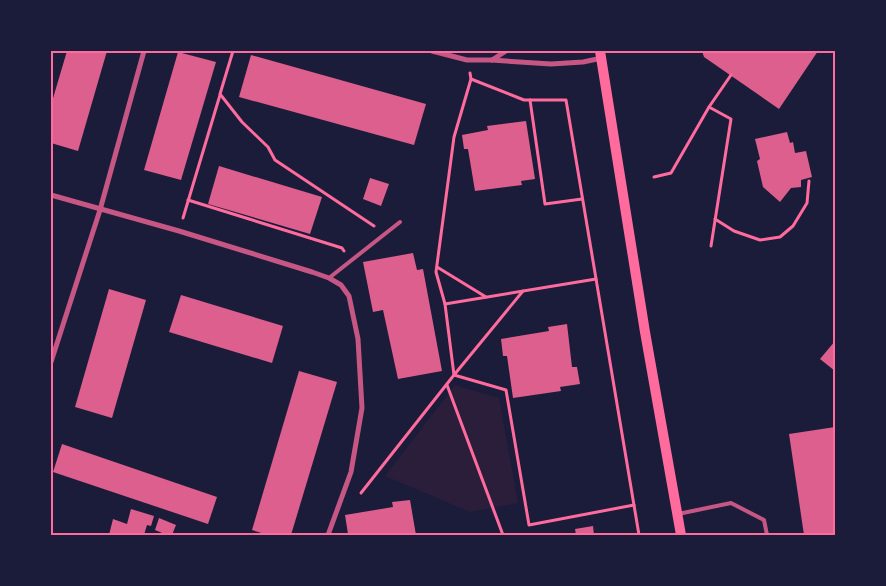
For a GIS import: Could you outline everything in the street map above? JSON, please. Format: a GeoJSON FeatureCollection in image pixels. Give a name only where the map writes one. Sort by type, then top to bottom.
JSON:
{"type":"FeatureCollection","features":[{"type":"Feature","properties":{"kind":"main road"},"geometry":{"type":"LineString","coordinates":[[601,55],[643,318],[681,535]]}},
{"type":"Feature","properties":{"kind":"street"},"geometry":{"type":"LineString","coordinates":[[51,362],[100,210],[144,51]]}},
{"type":"Feature","properties":{"kind":"street"},"geometry":{"type":"LineString","coordinates":[[432,51],[467,60],[551,64],[583,62],[601,55]]}},
{"type":"Feature","properties":{"kind":"street"},"geometry":{"type":"LineString","coordinates":[[492,60],[506,51]]}},
{"type":"Feature","properties":{"kind":"street"},"geometry":{"type":"LineString","coordinates":[[51,195],[179,231],[329,278],[341,285],[349,296],[358,339],[362,408],[351,472],[328,535]]}},
{"type":"Feature","properties":{"kind":"lane"},"geometry":{"type":"LineString","coordinates":[[329,278],[400,222]]}},
{"type":"Feature","properties":{"kind":"lane"},"geometry":{"type":"LineString","coordinates":[[678,514],[731,503],[764,520],[767,535]]}},
{"type":"Feature","properties":{"kind":"path"},"geometry":{"type":"LineString","coordinates":[[179,231],[233,51]]}},
{"type":"Feature","properties":{"kind":"path"},"geometry":{"type":"LineString","coordinates":[[454,375],[445,304],[436,272],[454,137],[471,79],[467,60]]}},
{"type":"Feature","properties":{"kind":"path"},"geometry":{"type":"LineString","coordinates":[[654,177],[671,174],[708,108],[731,75]]}},
{"type":"Feature","properties":{"kind":"path"},"geometry":{"type":"LineString","coordinates":[[471,79],[524,100],[566,100],[639,535]]}},
{"type":"Feature","properties":{"kind":"path"},"geometry":{"type":"LineString","coordinates":[[220,94],[242,122],[268,147],[275,160],[368,221],[384,235]]}},
{"type":"Feature","properties":{"kind":"path"},"geometry":{"type":"LineString","coordinates":[[530,100],[545,204],[582,199]]}},
{"type":"Feature","properties":{"kind":"path"},"geometry":{"type":"LineString","coordinates":[[708,108],[731,119],[711,246]]}},
{"type":"Feature","properties":{"kind":"path"},"geometry":{"type":"LineString","coordinates":[[715,219],[734,231],[760,240],[780,237],[793,226],[807,203],[809,181]]}},
{"type":"Feature","properties":{"kind":"path"},"geometry":{"type":"LineString","coordinates":[[188,200],[342,248],[352,260]]}},
{"type":"Feature","properties":{"kind":"path"},"geometry":{"type":"LineString","coordinates":[[438,267],[486,297]]}},
{"type":"Feature","properties":{"kind":"path"},"geometry":{"type":"LineString","coordinates":[[445,304],[596,278]]}},
{"type":"Feature","properties":{"kind":"path"},"geometry":{"type":"LineString","coordinates":[[359,495],[523,291]]}},
{"type":"Feature","properties":{"kind":"path"},"geometry":{"type":"LineString","coordinates":[[454,375],[506,390],[529,525],[635,505]]}},
{"type":"Feature","properties":{"kind":"path"},"geometry":{"type":"LineString","coordinates":[[447,384],[503,535]]}},
{"type":"Feature","properties":{"kind":"shaded area"},"geometry":{"type":"Polygon","coordinates":[[[455,385],[499,398],[518,503],[470,512],[385,476],[455,385]]]}},
{"type":"Feature","properties":{"kind":"building"},"geometry":{"type":"Polygon","coordinates":[[[67,51],[107,51],[78,151],[51,143],[51,105],[67,51]]]}},
{"type":"Feature","properties":{"kind":"building"},"geometry":{"type":"Polygon","coordinates":[[[702,51],[818,51],[779,109],[704,57],[702,51]]]}},
{"type":"Feature","properties":{"kind":"building"},"geometry":{"type":"Polygon","coordinates":[[[178,52],[216,62],[181,180],[144,170],[178,52]]]}},
{"type":"Feature","properties":{"kind":"building"},"geometry":{"type":"Polygon","coordinates":[[[251,55],[426,104],[414,145],[239,97],[251,55]]]}},
{"type":"Feature","properties":{"kind":"building"},"geometry":{"type":"Polygon","coordinates":[[[526,121],[535,179],[521,181],[522,185],[475,191],[468,149],[464,149],[462,135],[488,130],[487,126],[526,121]]]}},
{"type":"Feature","properties":{"kind":"building"},"geometry":{"type":"Polygon","coordinates":[[[787,132],[790,143],[793,142],[795,153],[806,151],[812,177],[801,180],[801,187],[791,188],[780,202],[763,187],[757,161],[760,159],[755,139],[787,132]]]}},
{"type":"Feature","properties":{"kind":"building"},"geometry":{"type":"Polygon","coordinates":[[[219,166],[322,197],[310,234],[208,204],[219,166]]]}},
{"type":"Feature","properties":{"kind":"building"},"geometry":{"type":"Polygon","coordinates":[[[370,178],[389,184],[381,206],[363,199],[370,178]]]}},
{"type":"Feature","properties":{"kind":"building"},"geometry":{"type":"Polygon","coordinates":[[[413,253],[417,270],[423,269],[442,371],[398,379],[383,310],[373,312],[363,262],[413,253]]]}},
{"type":"Feature","properties":{"kind":"building"},"geometry":{"type":"Polygon","coordinates":[[[109,289],[146,300],[112,418],[75,407],[109,289]]]}},
{"type":"Feature","properties":{"kind":"building"},"geometry":{"type":"Polygon","coordinates":[[[181,295],[283,326],[272,363],[169,332],[181,295]]]}},
{"type":"Feature","properties":{"kind":"building"},"geometry":{"type":"Polygon","coordinates":[[[567,324],[572,367],[577,367],[580,384],[560,387],[561,391],[513,398],[507,356],[503,356],[501,339],[549,331],[548,327],[567,324]]]}},
{"type":"Feature","properties":{"kind":"building"},"geometry":{"type":"Polygon","coordinates":[[[835,341],[835,371],[820,359],[835,341]]]}},
{"type":"Feature","properties":{"kind":"building"},"geometry":{"type":"Polygon","coordinates":[[[299,371],[337,382],[291,535],[268,535],[252,530],[299,371]]]}},
{"type":"Feature","properties":{"kind":"building"},"geometry":{"type":"Polygon","coordinates":[[[835,427],[835,535],[804,535],[789,434],[835,427]]]}},
{"type":"Feature","properties":{"kind":"building"},"geometry":{"type":"Polygon","coordinates":[[[62,444],[217,497],[208,524],[53,472],[62,444]]]}},
{"type":"Feature","properties":{"kind":"building"},"geometry":{"type":"Polygon","coordinates":[[[410,500],[416,535],[348,534],[345,515],[393,507],[392,502],[410,500]]]}},
{"type":"Feature","properties":{"kind":"building"},"geometry":{"type":"Polygon","coordinates":[[[131,509],[154,516],[151,526],[147,525],[144,535],[109,535],[113,519],[127,524],[131,509]]]}},
{"type":"Feature","properties":{"kind":"building"},"geometry":{"type":"Polygon","coordinates":[[[159,518],[176,525],[172,535],[155,530],[159,518]]]}},
{"type":"Feature","properties":{"kind":"building"},"geometry":{"type":"Polygon","coordinates":[[[593,526],[594,535],[576,535],[575,529],[593,526]]]}}]}
